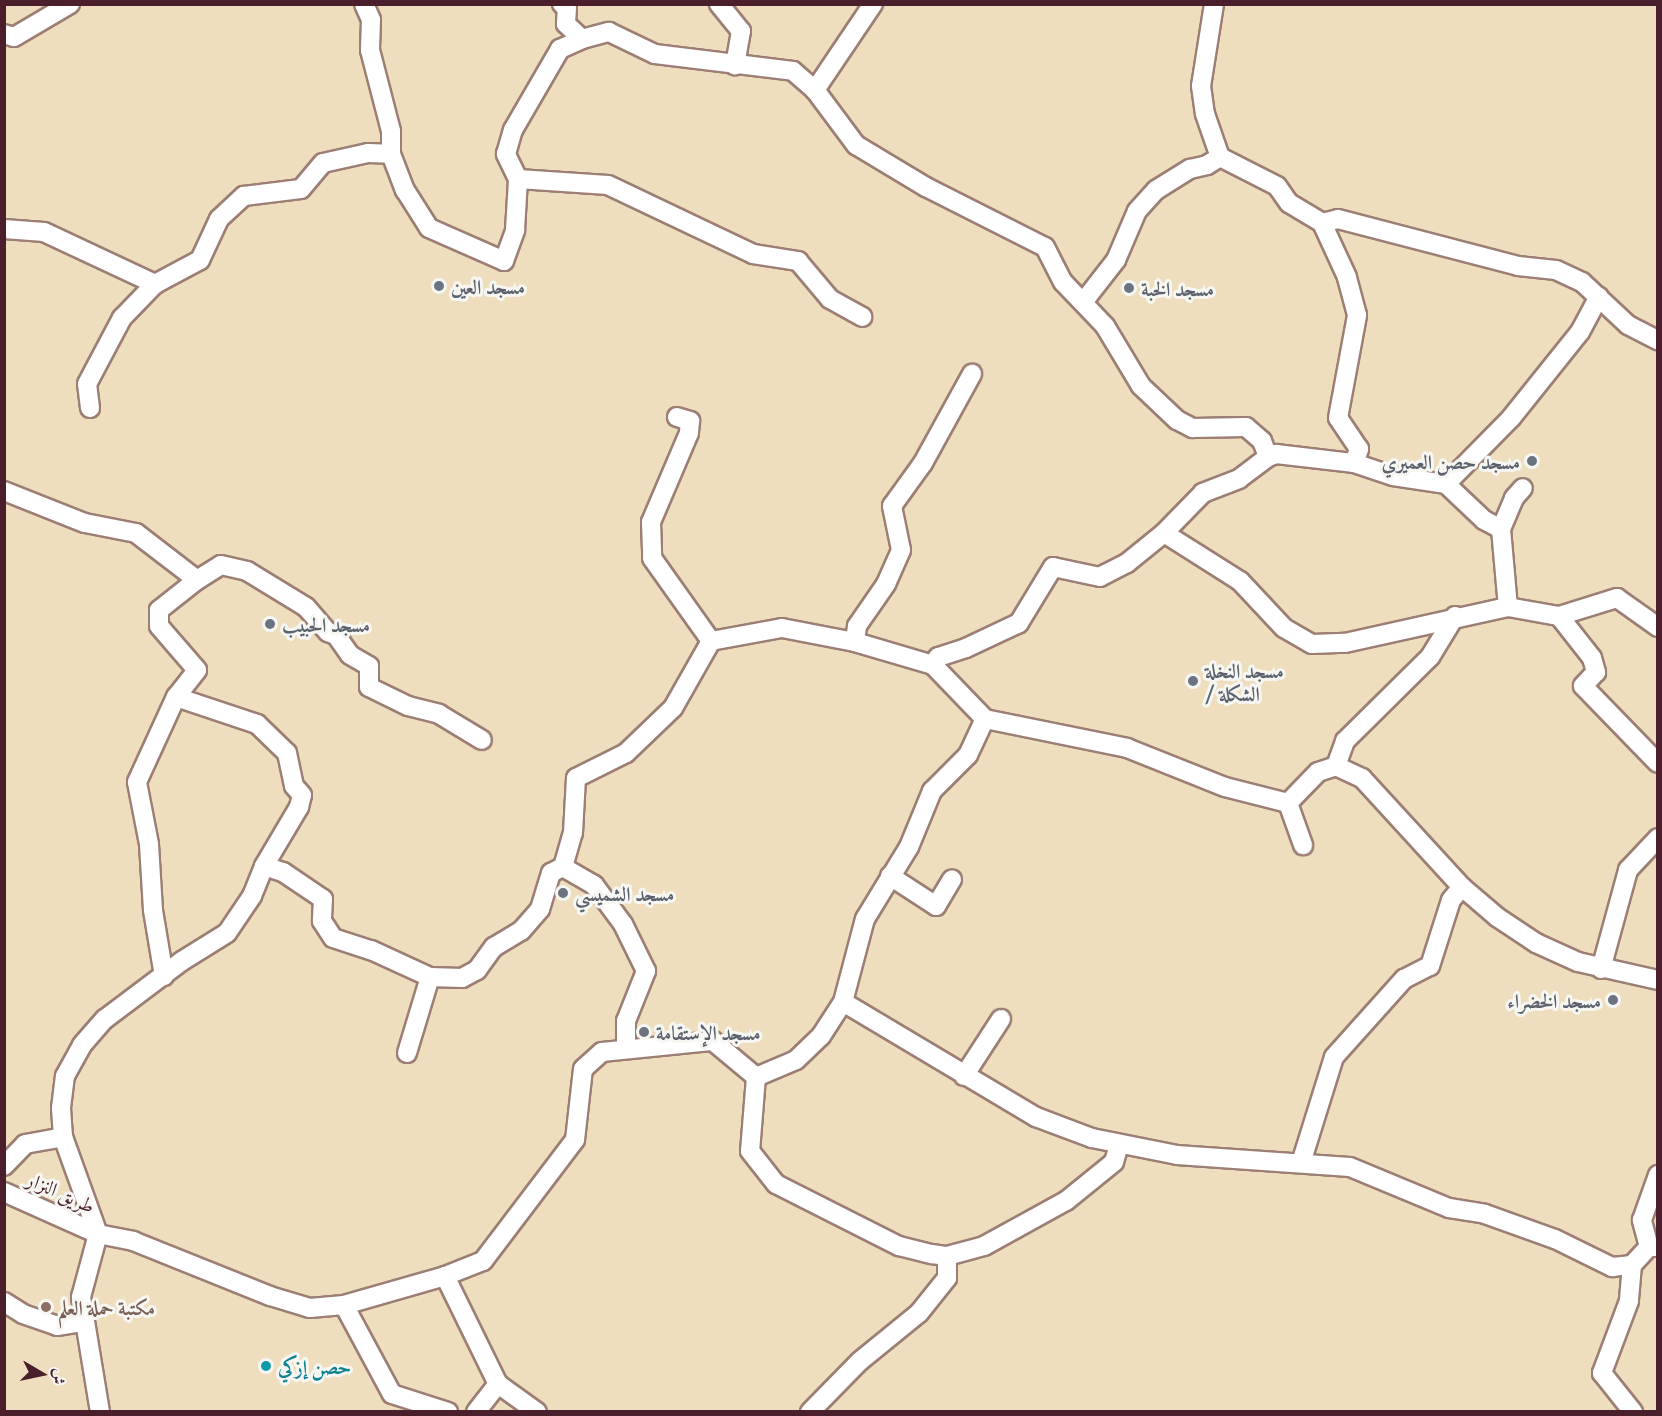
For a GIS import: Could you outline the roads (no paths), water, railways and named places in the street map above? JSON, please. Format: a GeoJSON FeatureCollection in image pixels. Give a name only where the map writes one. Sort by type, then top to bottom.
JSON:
{"type":"FeatureCollection","features":[{"type":"Feature","properties":{"kind":"street"},"geometry":{"type":"LineString","coordinates":[[4,34],[14,37],[70,4]]}},
{"type":"Feature","properties":{"kind":"street"},"geometry":{"type":"LineString","coordinates":[[364,4],[371,20],[370,50],[391,131],[392,154],[405,190],[429,228],[504,261],[515,230],[518,179],[506,154],[513,130],[560,49],[582,39],[609,32],[655,54],[793,71],[815,90],[856,145],[926,187],[1045,247],[1063,282],[1084,301],[1105,326],[1141,386],[1177,420],[1193,428],[1246,428],[1262,441],[1268,456]]}},
{"type":"Feature","properties":{"kind":"street"},"geometry":{"type":"LineString","coordinates":[[562,4],[567,8],[566,24],[582,39]]}},
{"type":"Feature","properties":{"kind":"street"},"geometry":{"type":"LineString","coordinates":[[719,4],[741,31],[735,65]]}},
{"type":"Feature","properties":{"kind":"street"},"geometry":{"type":"LineString","coordinates":[[815,90],[873,4]]}},
{"type":"Feature","properties":{"kind":"street"},"geometry":{"type":"LineString","coordinates":[[1214,4],[1202,86],[1205,114],[1220,157],[1277,186],[1289,203],[1322,223],[1347,277],[1357,315],[1338,418],[1359,449],[1354,463]]}},
{"type":"Feature","properties":{"kind":"street"},"geometry":{"type":"LineString","coordinates":[[90,408],[87,384],[122,318],[155,284],[201,260],[219,219],[244,195],[301,189],[323,163],[368,153],[392,154]]}},
{"type":"Feature","properties":{"kind":"street"},"geometry":{"type":"LineString","coordinates":[[1084,301],[1116,260],[1137,211],[1156,190],[1190,169],[1207,165],[1220,157]]}},
{"type":"Feature","properties":{"kind":"street"},"geometry":{"type":"LineString","coordinates":[[518,179],[608,185],[753,254],[798,261],[830,299],[862,317]]}},
{"type":"Feature","properties":{"kind":"street"},"geometry":{"type":"LineString","coordinates":[[1322,223],[1338,219],[1518,266],[1556,270],[1582,282],[1628,325],[1658,340]]}},
{"type":"Feature","properties":{"kind":"street"},"geometry":{"type":"LineString","coordinates":[[4,229],[44,232],[155,284]]}},
{"type":"Feature","properties":{"kind":"street"},"geometry":{"type":"LineString","coordinates":[[1446,484],[1518,409],[1580,332],[1599,297]]}},
{"type":"Feature","properties":{"kind":"street"},"geometry":{"type":"LineString","coordinates":[[855,642],[857,626],[886,584],[901,550],[892,506],[923,463],[972,374]]}},
{"type":"Feature","properties":{"kind":"street"},"geometry":{"type":"LineString","coordinates":[[677,417],[690,421],[689,433],[651,522],[652,558],[711,641]]}},
{"type":"Feature","properties":{"kind":"street"},"geometry":{"type":"LineString","coordinates":[[933,665],[938,657],[966,648],[1019,622],[1053,567],[1100,577],[1127,562],[1164,533],[1203,493],[1239,479],[1268,456],[1276,454],[1354,463],[1392,476],[1446,484],[1484,519],[1501,529]]}},
{"type":"Feature","properties":{"kind":"street"},"geometry":{"type":"LineString","coordinates":[[1508,607],[1501,529],[1514,498],[1523,488]]}},
{"type":"Feature","properties":{"kind":"street"},"geometry":{"type":"LineString","coordinates":[[4,491],[85,523],[136,533],[197,580]]}},
{"type":"Feature","properties":{"kind":"street"},"geometry":{"type":"LineString","coordinates":[[1164,533],[1240,581],[1284,628],[1312,644],[1345,643],[1455,616],[1508,607],[1559,616],[1617,598],[1658,627]]}},
{"type":"Feature","properties":{"kind":"street"},"geometry":{"type":"LineString","coordinates":[[164,976],[153,910],[149,844],[137,782],[176,697],[197,670],[159,626],[159,610],[197,580],[221,566],[247,571],[306,607],[328,632],[336,635],[350,655],[369,666],[369,687],[408,706],[439,714],[482,740]]}},
{"type":"Feature","properties":{"kind":"street"},"geometry":{"type":"LineString","coordinates":[[1336,766],[1345,741],[1430,657],[1455,616]]}},
{"type":"Feature","properties":{"kind":"street"},"geometry":{"type":"LineString","coordinates":[[1559,616],[1592,658],[1596,672],[1583,686],[1658,763]]}},
{"type":"Feature","properties":{"kind":"street"},"geometry":{"type":"LineString","coordinates":[[711,641],[782,628],[855,642],[933,665],[985,719],[1097,740],[1226,787],[1288,803]]}},
{"type":"Feature","properties":{"kind":"street"},"geometry":{"type":"LineString","coordinates":[[264,866],[283,872],[323,899],[322,921],[333,938],[371,950],[430,977],[462,978],[477,970],[494,948],[521,931],[540,909],[550,873],[563,867],[573,833],[576,778],[626,753],[673,708],[711,641]]}},
{"type":"Feature","properties":{"kind":"street"},"geometry":{"type":"LineString","coordinates":[[100,1412],[82,1322],[81,1298],[98,1234],[63,1137],[61,1108],[65,1076],[82,1045],[105,1019],[227,933],[252,896],[264,866],[300,807],[302,795],[294,786],[287,753],[257,724],[176,697]]}},
{"type":"Feature","properties":{"kind":"street"},"geometry":{"type":"LineString","coordinates":[[985,719],[968,755],[932,792],[909,847],[865,920],[843,1002],[821,1036],[796,1060],[756,1077],[750,1151],[776,1184],[899,1246],[947,1256],[984,1246],[1066,1202],[1114,1162],[1119,1145]]}},
{"type":"Feature","properties":{"kind":"street"},"geometry":{"type":"LineString","coordinates":[[1288,803],[1318,772],[1336,766],[1362,778],[1462,887],[1536,943],[1601,969],[1658,980]]}},
{"type":"Feature","properties":{"kind":"street"},"geometry":{"type":"LineString","coordinates":[[1288,803],[1303,845]]}},
{"type":"Feature","properties":{"kind":"street"},"geometry":{"type":"LineString","coordinates":[[1601,969],[1628,870],[1658,838]]}},
{"type":"Feature","properties":{"kind":"street"},"geometry":{"type":"LineString","coordinates":[[563,867],[594,885],[623,924],[646,971],[626,1022],[626,1048]]}},
{"type":"Feature","properties":{"kind":"street"},"geometry":{"type":"LineString","coordinates":[[890,876],[936,906],[951,879]]}},
{"type":"Feature","properties":{"kind":"street"},"geometry":{"type":"LineString","coordinates":[[1301,1163],[1334,1057],[1404,979],[1430,966],[1451,900],[1462,887]]}},
{"type":"Feature","properties":{"kind":"street"},"geometry":{"type":"LineString","coordinates":[[407,1053],[430,977]]}},
{"type":"Feature","properties":{"kind":"street"},"geometry":{"type":"LineString","coordinates":[[843,1002],[1036,1117],[1119,1145],[1177,1155],[1350,1167],[1449,1208],[1485,1214],[1555,1239],[1612,1267],[1632,1265],[1653,1247],[1642,1220],[1658,1175]]}},
{"type":"Feature","properties":{"kind":"street"},"geometry":{"type":"LineString","coordinates":[[964,1076],[1001,1019]]}},
{"type":"Feature","properties":{"kind":"street","name":"طريق النزار"},"geometry":{"type":"LineString","coordinates":[[4,1192],[98,1234],[133,1241],[310,1308],[344,1305],[445,1276],[483,1262],[526,1209],[575,1140],[583,1069],[602,1052],[626,1048],[668,1048],[713,1041],[756,1077]]}},
{"type":"Feature","properties":{"kind":"street"},"geometry":{"type":"LineString","coordinates":[[4,1166],[25,1144],[63,1137]]}},
{"type":"Feature","properties":{"kind":"street"},"geometry":{"type":"LineString","coordinates":[[810,1412],[860,1361],[919,1313],[947,1278],[947,1256]]}},
{"type":"Feature","properties":{"kind":"street"},"geometry":{"type":"LineString","coordinates":[[1632,1265],[1629,1301],[1602,1373],[1633,1412]]}},
{"type":"Feature","properties":{"kind":"street"},"geometry":{"type":"LineString","coordinates":[[445,1276],[498,1384],[537,1412]]}},
{"type":"Feature","properties":{"kind":"street"},"geometry":{"type":"LineString","coordinates":[[4,1302],[23,1314],[57,1326],[82,1322]]}},
{"type":"Feature","properties":{"kind":"street"},"geometry":{"type":"LineString","coordinates":[[344,1305],[392,1394],[448,1412]]}},
{"type":"Feature","properties":{"kind":"street"},"geometry":{"type":"LineString","coordinates":[[476,1412],[498,1384]]}},
{"type":"Feature","properties":{"kind":"place","name":"مسجد العين"},"geometry":{"type":"Point","coordinates":[439,286]}},
{"type":"Feature","properties":{"kind":"place","name":"مسجد الخبة"},"geometry":{"type":"Point","coordinates":[1129,288]}},
{"type":"Feature","properties":{"kind":"place","name":"مسجد حصن العميري"},"geometry":{"type":"Point","coordinates":[1532,461]}},
{"type":"Feature","properties":{"kind":"place","name":"مسجد الحبيب"},"geometry":{"type":"Point","coordinates":[270,624]}},
{"type":"Feature","properties":{"kind":"place","name":"مسجد النخلة / الشكلة"},"geometry":{"type":"Point","coordinates":[1193,681]}},
{"type":"Feature","properties":{"kind":"place","name":"مسجد الشميسي"},"geometry":{"type":"Point","coordinates":[563,893]}},
{"type":"Feature","properties":{"kind":"place","name":"مسجد الخضراء"},"geometry":{"type":"Point","coordinates":[1613,1000]}},
{"type":"Feature","properties":{"kind":"place","name":"مسجد الإستقامة"},"geometry":{"type":"Point","coordinates":[644,1032]}},
{"type":"Feature","properties":{"kind":"place","name":"مكتبة حملة العلم"},"geometry":{"type":"Point","coordinates":[46,1307]}},
{"type":"Feature","properties":{"kind":"place","name":"حصن إزكي"},"geometry":{"type":"Point","coordinates":[266,1366]}}]}
